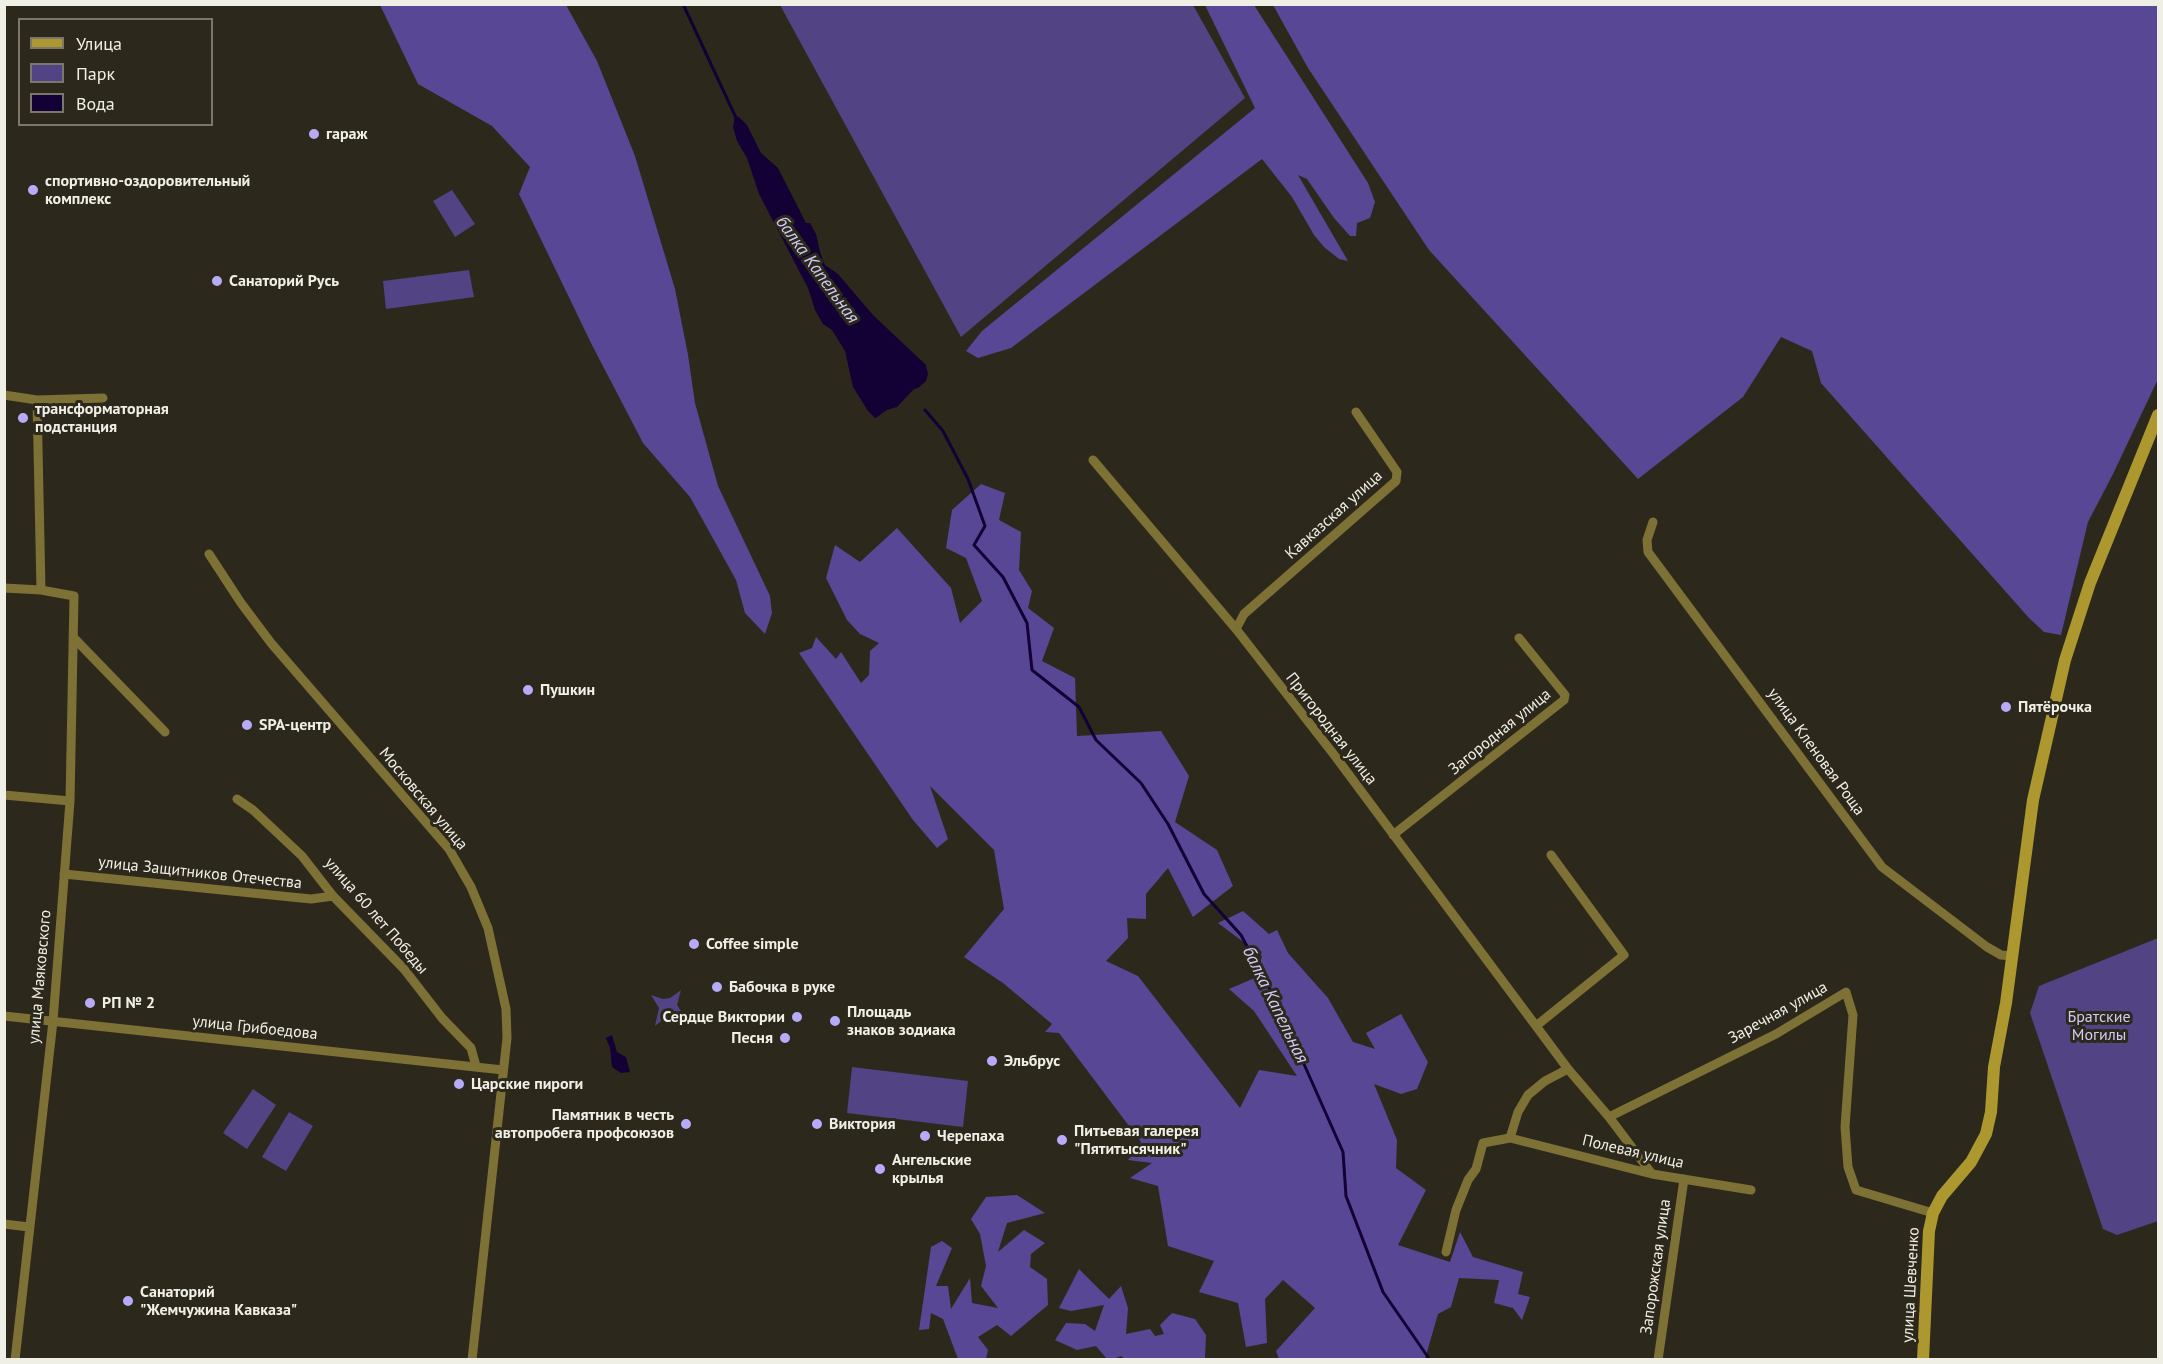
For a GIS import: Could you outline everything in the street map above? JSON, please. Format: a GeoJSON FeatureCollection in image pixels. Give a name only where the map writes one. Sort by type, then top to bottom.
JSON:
{"type":"FeatureCollection","features":[{"type":"Feature","properties":{"kind":"street"},"geometry":{"type":"LineString","coordinates":[[4,395],[37,400],[103,398]]}},
{"type":"Feature","properties":{"kind":"street"},"geometry":{"type":"LineString","coordinates":[[4,588],[40,590],[37,400]]}},
{"type":"Feature","properties":{"kind":"street","name":"Кавказская улица"},"geometry":{"type":"LineString","coordinates":[[1236,629],[1244,614],[1396,481],[1397,472],[1356,412]]}},
{"type":"Feature","properties":{"kind":"street"},"geometry":{"type":"LineString","coordinates":[[1933,1213],[1942,1196],[1971,1162],[1986,1134],[1991,1112],[1994,1067],[2033,800],[2065,660],[2090,583],[2158,415]]}},
{"type":"Feature","properties":{"kind":"street","name":"Пригородная улица"},"geometry":{"type":"LineString","coordinates":[[1093,459],[1236,629],[1568,1069],[1610,1117],[1652,1174]]}},
{"type":"Feature","properties":{"kind":"street","name":"улица Кленовая Роща"},"geometry":{"type":"LineString","coordinates":[[1653,522],[1647,540],[1648,552],[1882,867],[1987,947],[2001,955],[2012,956]]}},
{"type":"Feature","properties":{"kind":"street","name":"Московская улица"},"geometry":{"type":"LineString","coordinates":[[209,554],[241,603],[272,643],[448,849],[471,887],[488,928],[506,1009],[507,1038],[472,1359]]}},
{"type":"Feature","properties":{"kind":"street","name":"улица Маяковского"},"geometry":{"type":"LineString","coordinates":[[15,1359],[53,1021],[70,801],[74,596],[40,590]]}},
{"type":"Feature","properties":{"kind":"street"},"geometry":{"type":"LineString","coordinates":[[73,637],[165,732]]}},
{"type":"Feature","properties":{"kind":"street","name":"Загородная улица"},"geometry":{"type":"LineString","coordinates":[[1393,835],[1564,700],[1565,695],[1519,639]]}},
{"type":"Feature","properties":{"kind":"street"},"geometry":{"type":"LineString","coordinates":[[4,795],[70,801]]}},
{"type":"Feature","properties":{"kind":"street","name":"улица 60 лет Победы"},"geometry":{"type":"LineString","coordinates":[[237,799],[253,810],[302,856],[333,896],[405,969],[442,1018],[471,1048],[476,1066]]}},
{"type":"Feature","properties":{"kind":"street"},"geometry":{"type":"LineString","coordinates":[[1536,1026],[1624,955],[1551,855]]}},
{"type":"Feature","properties":{"kind":"street","name":"улица Защитников Отечества"},"geometry":{"type":"LineString","coordinates":[[64,874],[311,899],[333,896]]}},
{"type":"Feature","properties":{"kind":"street","name":"Заречная улица"},"geometry":{"type":"LineString","coordinates":[[1610,1117],[1776,1034],[1846,992],[1853,1014],[1845,1127],[1848,1167],[1856,1190],[1933,1213]]}},
{"type":"Feature","properties":{"kind":"street","name":"улица Грибоедова"},"geometry":{"type":"LineString","coordinates":[[4,1016],[503,1070]]}},
{"type":"Feature","properties":{"kind":"street"},"geometry":{"type":"LineString","coordinates":[[1446,1252],[1456,1210],[1468,1180],[1476,1169],[1483,1143],[1510,1138],[1518,1112],[1528,1095],[1545,1081],[1568,1069]]}},
{"type":"Feature","properties":{"kind":"street","name":"Полевая улица"},"geometry":{"type":"LineString","coordinates":[[1510,1138],[1652,1174],[1751,1190]]}},
{"type":"Feature","properties":{"kind":"street","name":"Запорожская улица"},"geometry":{"type":"LineString","coordinates":[[1658,1359],[1684,1179]]}},
{"type":"Feature","properties":{"kind":"street","name":"улица Шевченко"},"geometry":{"type":"LineString","coordinates":[[1923,1359],[1929,1231],[1933,1213]]}},
{"type":"Feature","properties":{"kind":"street"},"geometry":{"type":"LineString","coordinates":[[4,1224],[29,1227]]}},
{"type":"Feature","properties":{"kind":"green space"},"geometry":{"type":"Polygon","coordinates":[[[780,5],[1193,5],[1245,98],[961,337],[780,5]]]}},
{"type":"Feature","properties":{"kind":"green space"},"geometry":{"type":"Polygon","coordinates":[[[452,190],[475,224],[455,237],[433,201],[452,190]]]}},
{"type":"Feature","properties":{"kind":"green space"},"geometry":{"type":"Polygon","coordinates":[[[469,270],[474,297],[386,309],[383,281],[469,270]]]}},
{"type":"Feature","properties":{"kind":"green space","name":"Братские Могилы"},"geometry":{"type":"Polygon","coordinates":[[[2158,938],[2158,1221],[2117,1235],[2103,1229],[2030,1013],[2039,986],[2158,938]]]}},
{"type":"Feature","properties":{"kind":"green space"},"geometry":{"type":"Polygon","coordinates":[[[681,990],[677,1005],[687,1020],[677,1016],[666,1017],[655,1026],[659,1008],[651,995],[663,999],[670,998],[681,990]]]}},
{"type":"Feature","properties":{"kind":"green space"},"geometry":{"type":"Polygon","coordinates":[[[852,1067],[968,1081],[963,1127],[847,1113],[852,1067]]]}},
{"type":"Feature","properties":{"kind":"green space"},"geometry":{"type":"Polygon","coordinates":[[[253,1089],[276,1105],[247,1149],[223,1133],[253,1089]]]}},
{"type":"Feature","properties":{"kind":"green space"},"geometry":{"type":"Polygon","coordinates":[[[289,1112],[313,1126],[286,1171],[262,1157],[289,1112]]]}},
{"type":"Feature","properties":{"kind":"shaded area"},"geometry":{"type":"Polygon","coordinates":[[[380,5],[566,5],[597,61],[635,156],[675,289],[695,403],[718,486],[770,596],[772,613],[765,634],[745,613],[736,580],[690,497],[643,443],[592,345],[519,194],[530,167],[492,126],[418,84],[380,5]]]}},
{"type":"Feature","properties":{"kind":"shaded area"},"geometry":{"type":"Polygon","coordinates":[[[1205,5],[1254,5],[1368,183],[1375,202],[1370,218],[1357,223],[1356,236],[1350,236],[1334,218],[1307,179],[1298,175],[1348,261],[1339,259],[1324,247],[1314,235],[1292,197],[1262,159],[1011,348],[978,358],[966,351],[982,331],[1255,108],[1205,5]]]}},
{"type":"Feature","properties":{"kind":"shaded area"},"geometry":{"type":"Polygon","coordinates":[[[1273,5],[2158,5],[2158,379],[2088,522],[2061,635],[2044,632],[2029,618],[1821,383],[1812,351],[1781,337],[1743,397],[1638,479],[1429,250],[1308,68],[1273,5]]]}},
{"type":"Feature","properties":{"kind":"shaded area"},"geometry":{"type":"Polygon","coordinates":[[[981,484],[1005,493],[999,520],[1021,532],[1019,570],[1032,591],[1028,608],[1054,628],[1042,661],[1075,678],[1077,736],[1161,731],[1189,776],[1175,822],[1217,850],[1233,886],[1193,917],[1168,868],[1146,894],[1146,919],[1127,918],[1128,938],[1106,961],[1138,976],[1240,1108],[1259,1070],[1297,1076],[1254,1011],[1229,989],[1257,977],[1262,956],[1218,923],[1243,911],[1269,934],[1277,930],[1288,953],[1328,998],[1353,1042],[1375,1049],[1366,1033],[1401,1014],[1428,1062],[1417,1089],[1401,1094],[1374,1084],[1397,1140],[1396,1168],[1426,1190],[1398,1245],[1450,1262],[1460,1232],[1473,1257],[1523,1272],[1518,1294],[1530,1297],[1522,1320],[1513,1308],[1494,1303],[1499,1280],[1459,1278],[1451,1307],[1438,1314],[1425,1359],[1279,1359],[1276,1351],[1315,1308],[1283,1280],[1265,1299],[1267,1343],[1246,1347],[1238,1303],[1199,1292],[1214,1261],[1168,1246],[1158,1186],[1130,1178],[1152,1163],[1128,1160],[1141,1142],[1059,1033],[1045,1032],[1052,1024],[1003,983],[964,957],[1004,909],[994,850],[930,786],[948,839],[937,848],[913,820],[799,653],[812,648],[816,637],[836,659],[841,652],[861,683],[869,675],[870,651],[879,643],[860,634],[847,620],[826,578],[835,545],[860,562],[897,528],[951,588],[960,623],[982,601],[966,558],[946,548],[952,510],[981,484]]]}},
{"type":"Feature","properties":{"kind":"shaded area"},"geometry":{"type":"Polygon","coordinates":[[[1017,1195],[1045,1213],[1007,1223],[998,1252],[1024,1230],[1045,1243],[1031,1254],[1030,1267],[1047,1279],[1048,1305],[1011,1336],[997,1325],[978,1337],[988,1350],[986,1359],[958,1359],[943,1319],[931,1313],[929,1329],[919,1330],[931,1247],[942,1241],[952,1248],[936,1286],[948,1286],[951,1309],[970,1278],[972,1303],[998,1308],[981,1286],[986,1266],[980,1234],[971,1219],[986,1197],[1017,1195]]]}},
{"type":"Feature","properties":{"kind":"shaded area"},"geometry":{"type":"Polygon","coordinates":[[[1079,1269],[1109,1299],[1121,1286],[1128,1308],[1126,1334],[1150,1329],[1155,1336],[1164,1334],[1160,1325],[1172,1313],[1195,1319],[1206,1335],[1205,1358],[1126,1360],[1121,1356],[1107,1359],[1096,1346],[1077,1350],[1055,1340],[1066,1323],[1085,1324],[1095,1331],[1104,1305],[1071,1311],[1059,1308],[1079,1269]]]}},
{"type":"Feature","properties":{"kind":"water"},"geometry":{"type":"Polygon","coordinates":[[[735,116],[747,125],[761,153],[778,168],[806,223],[810,223],[816,234],[825,265],[838,274],[873,315],[926,365],[928,374],[926,381],[914,389],[897,407],[875,418],[853,387],[845,351],[832,330],[823,324],[815,310],[808,288],[759,194],[747,158],[737,141],[733,127],[735,116]]]}},
{"type":"Feature","properties":{"kind":"water"},"geometry":{"type":"Polygon","coordinates":[[[612,1035],[617,1052],[626,1057],[630,1072],[621,1073],[612,1067],[610,1048],[606,1038],[612,1035]]]}},
{"type":"Feature","properties":{"kind":"waterway","name":"балка Капельная"},"geometry":{"type":"LineString","coordinates":[[683,4],[737,120]]}},
{"type":"Feature","properties":{"kind":"waterway","name":"балка Капельная"},"geometry":{"type":"LineString","coordinates":[[925,410],[943,431],[968,479],[985,526],[974,545],[1003,577],[1027,623],[1032,670],[1079,707],[1096,740],[1141,783],[1168,824],[1204,894],[1241,935],[1276,1001],[1343,1152],[1346,1196],[1383,1292],[1430,1360]]}},
{"type":"Feature","properties":{"kind":"place","name":"гараж"},"geometry":{"type":"Point","coordinates":[314,134]}},
{"type":"Feature","properties":{"kind":"place","name":"спортивно-оздоровительный комплекс"},"geometry":{"type":"Point","coordinates":[33,190]}},
{"type":"Feature","properties":{"kind":"place","name":"Санаторий Русь"},"geometry":{"type":"Point","coordinates":[217,281]}},
{"type":"Feature","properties":{"kind":"place","name":"трансформаторная подстанция"},"geometry":{"type":"Point","coordinates":[23,418]}},
{"type":"Feature","properties":{"kind":"place","name":"Пушкин"},"geometry":{"type":"Point","coordinates":[528,690]}},
{"type":"Feature","properties":{"kind":"place","name":"Пятёрочка"},"geometry":{"type":"Point","coordinates":[2006,707]}},
{"type":"Feature","properties":{"kind":"place","name":"SPA-центр"},"geometry":{"type":"Point","coordinates":[247,725]}},
{"type":"Feature","properties":{"kind":"place","name":"Coffee simple"},"geometry":{"type":"Point","coordinates":[694,944]}},
{"type":"Feature","properties":{"kind":"place","name":"Бабочка в руке"},"geometry":{"type":"Point","coordinates":[717,987]}},
{"type":"Feature","properties":{"kind":"place","name":"РП № 2"},"geometry":{"type":"Point","coordinates":[90,1003]}},
{"type":"Feature","properties":{"kind":"place","name":"Сердце Виктории"},"geometry":{"type":"Point","coordinates":[797,1017]}},
{"type":"Feature","properties":{"kind":"place","name":"Площадь знаков зодиака"},"geometry":{"type":"Point","coordinates":[835,1021]}},
{"type":"Feature","properties":{"kind":"place","name":"Песня"},"geometry":{"type":"Point","coordinates":[785,1038]}},
{"type":"Feature","properties":{"kind":"place","name":"Эльбрус"},"geometry":{"type":"Point","coordinates":[992,1061]}},
{"type":"Feature","properties":{"kind":"place","name":"Царские пироги"},"geometry":{"type":"Point","coordinates":[459,1084]}},
{"type":"Feature","properties":{"kind":"place","name":"Памятник в честь автопробега профсоюзов"},"geometry":{"type":"Point","coordinates":[686,1124]}},
{"type":"Feature","properties":{"kind":"place","name":"Виктория"},"geometry":{"type":"Point","coordinates":[817,1124]}},
{"type":"Feature","properties":{"kind":"place","name":"Черепаха"},"geometry":{"type":"Point","coordinates":[925,1136]}},
{"type":"Feature","properties":{"kind":"place","name":"Питьевая галерея \"Пятитысячник\""},"geometry":{"type":"Point","coordinates":[1062,1140]}},
{"type":"Feature","properties":{"kind":"place","name":"Ангельские крылья"},"geometry":{"type":"Point","coordinates":[880,1169]}},
{"type":"Feature","properties":{"kind":"place","name":"Санаторий \"Жемчужина Кавказа\""},"geometry":{"type":"Point","coordinates":[128,1301]}}]}
